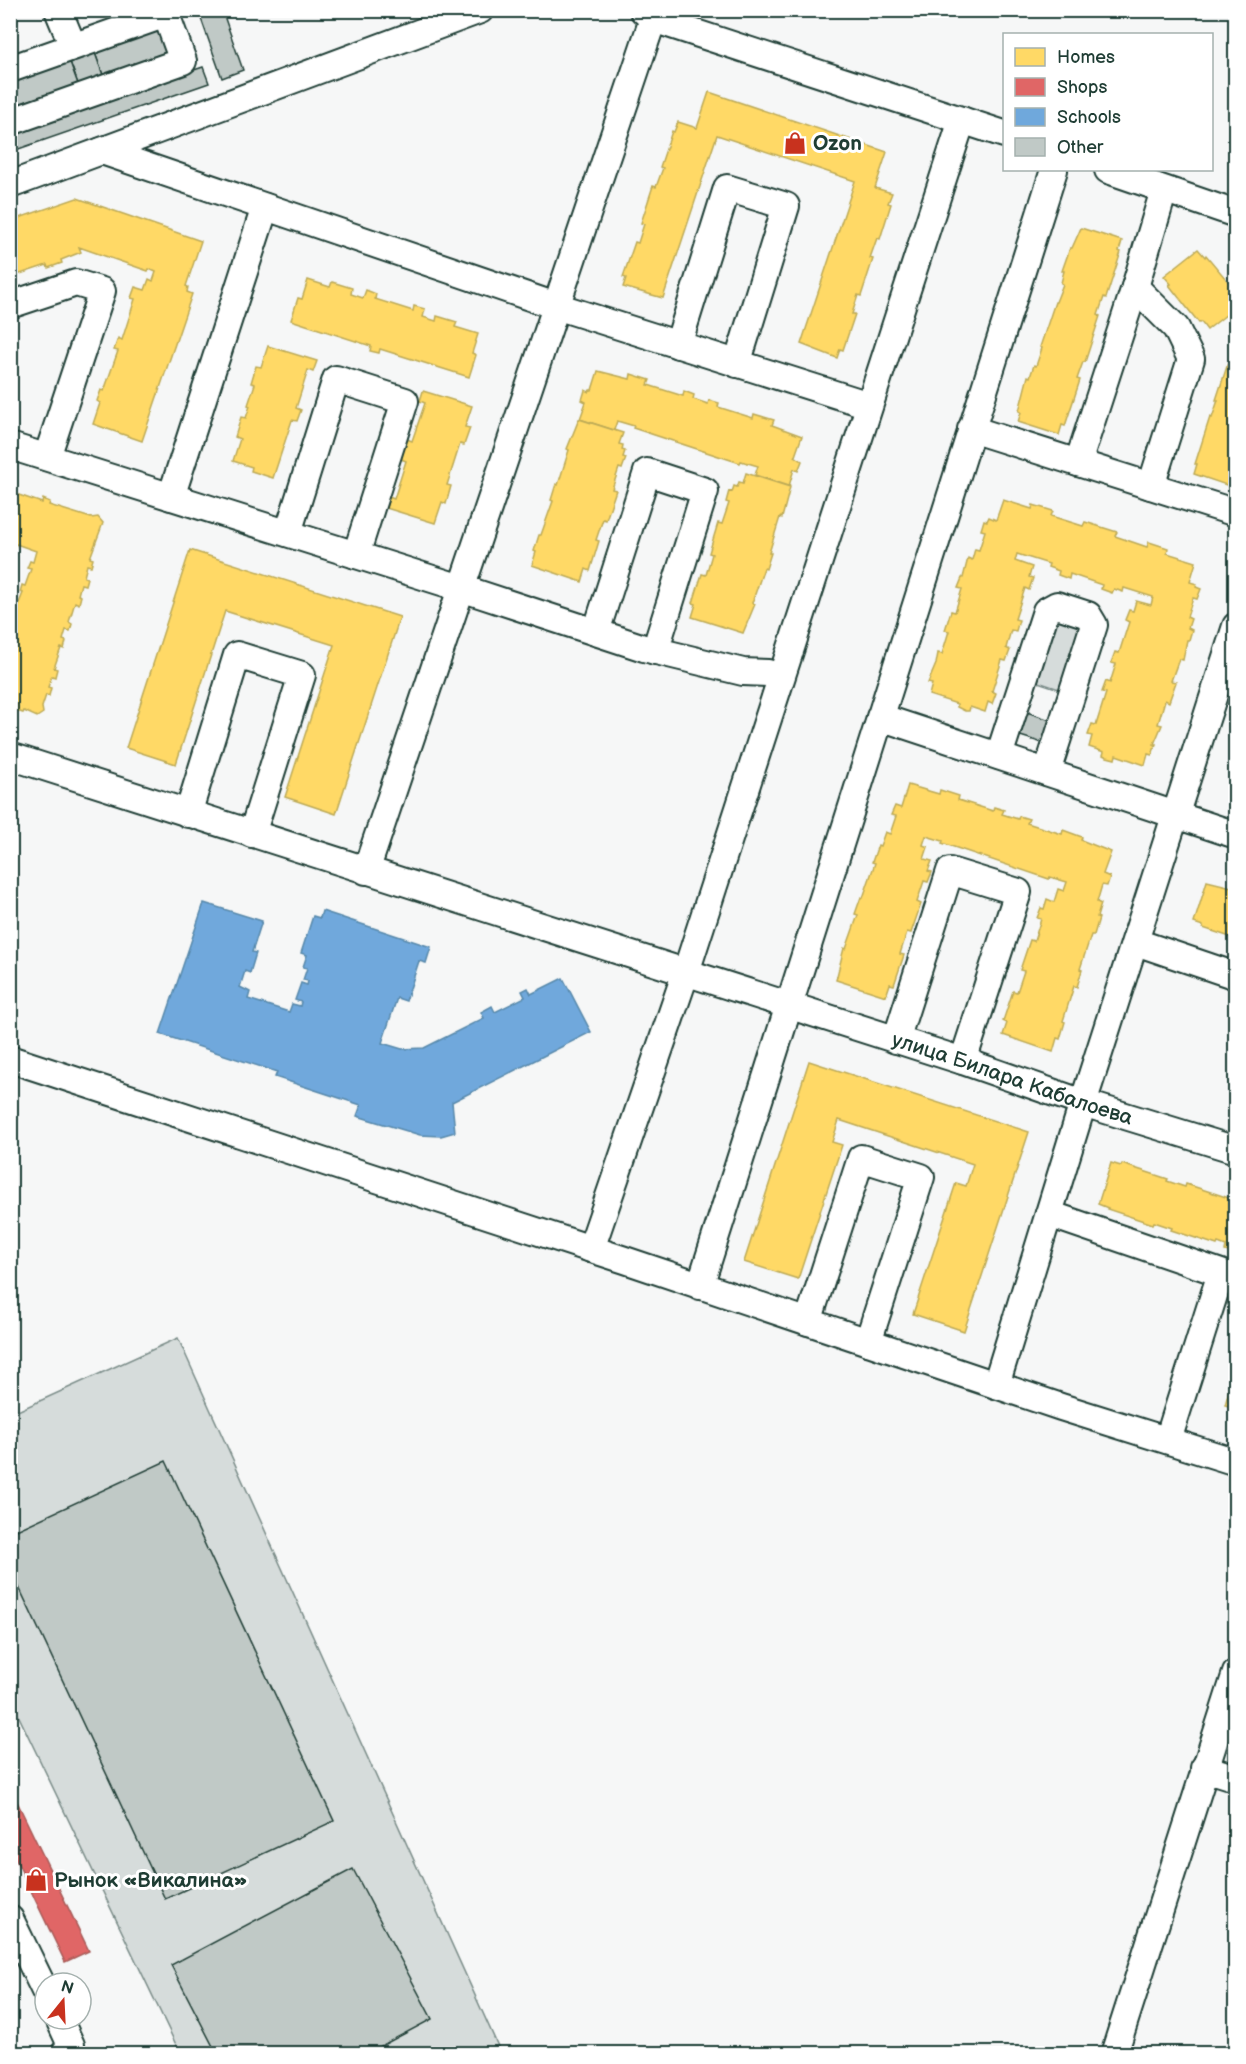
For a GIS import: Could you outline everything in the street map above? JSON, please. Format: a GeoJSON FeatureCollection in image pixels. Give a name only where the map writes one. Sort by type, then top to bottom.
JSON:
{"type":"FeatureCollection","features":[{"type":"Feature","properties":{"kind":"street"},"geometry":{"type":"LineString","coordinates":[[58,10],[73,46]]}},
{"type":"Feature","properties":{"kind":"street"},"geometry":{"type":"LineString","coordinates":[[10,185],[480,10]]}},
{"type":"Feature","properties":{"kind":"street"},"geometry":{"type":"LineString","coordinates":[[10,69],[166,14],[183,61],[10,122]]}},
{"type":"Feature","properties":{"kind":"street"},"geometry":{"type":"LineString","coordinates":[[366,871],[556,306],[648,15],[1003,133]]}},
{"type":"Feature","properties":{"kind":"street"},"geometry":{"type":"LineString","coordinates":[[591,1249],[686,972],[962,120]]}},
{"type":"Feature","properties":{"kind":"street"},"geometry":{"type":"LineString","coordinates":[[102,151],[556,306],[869,405]]}},
{"type":"Feature","properties":{"kind":"street"},"geometry":{"type":"LineString","coordinates":[[700,1286],[1053,171]]}},
{"type":"Feature","properties":{"kind":"street"},"geometry":{"type":"LineString","coordinates":[[1111,171],[1236,214]]}},
{"type":"Feature","properties":{"kind":"street"},"geometry":{"type":"LineString","coordinates":[[678,345],[727,188],[786,206],[737,364]]}},
{"type":"Feature","properties":{"kind":"street"},"geometry":{"type":"LineString","coordinates":[[1078,463],[1164,190]]}},
{"type":"Feature","properties":{"kind":"street"},"geometry":{"type":"LineString","coordinates":[[171,496],[265,207]]}},
{"type":"Feature","properties":{"kind":"street"},"geometry":{"type":"LineString","coordinates":[[10,305],[76,283],[102,291],[46,457]]}},
{"type":"Feature","properties":{"kind":"street"},"geometry":{"type":"LineString","coordinates":[[1135,287],[1176,328],[1191,359],[1151,486]]}},
{"type":"Feature","properties":{"kind":"street"},"geometry":{"type":"LineString","coordinates":[[288,533],[336,379],[405,401],[356,555]]}},
{"type":"Feature","properties":{"kind":"street"},"geometry":{"type":"LineString","coordinates":[[971,429],[1236,513]]}},
{"type":"Feature","properties":{"kind":"street"},"geometry":{"type":"LineString","coordinates":[[10,446],[655,651],[743,672],[768,673],[780,677]]}},
{"type":"Feature","properties":{"kind":"street"},"geometry":{"type":"LineString","coordinates":[[596,632],[647,472],[705,491],[655,651]]}},
{"type":"Feature","properties":{"kind":"street"},"geometry":{"type":"LineString","coordinates":[[999,756],[1046,611],[1057,604],[1088,615],[1094,625],[1047,772]]}},
{"type":"Feature","properties":{"kind":"street"},"geometry":{"type":"LineString","coordinates":[[996,1386],[1083,1103],[1236,626]]}},
{"type":"Feature","properties":{"kind":"street"},"geometry":{"type":"LineString","coordinates":[[188,814],[237,655],[302,675],[252,834]]}},
{"type":"Feature","properties":{"kind":"street"},"geometry":{"type":"LineString","coordinates":[[880,717],[1236,835]]}},
{"type":"Feature","properties":{"kind":"street","name":"улица Билара Кабалоева"},"geometry":{"type":"LineString","coordinates":[[10,756],[963,1061],[1083,1103],[1236,1150]]}},
{"type":"Feature","properties":{"kind":"street"},"geometry":{"type":"LineString","coordinates":[[896,1040],[950,871],[1018,892],[963,1061]]}},
{"type":"Feature","properties":{"kind":"street"},"geometry":{"type":"LineString","coordinates":[[1136,942],[1236,976]]}},
{"type":"Feature","properties":{"kind":"street"},"geometry":{"type":"LineString","coordinates":[[10,1059],[591,1249],[996,1386],[1236,1462]]}},
{"type":"Feature","properties":{"kind":"street"},"geometry":{"type":"LineString","coordinates":[[808,1322],[861,1158],[921,1177],[868,1342]]}},
{"type":"Feature","properties":{"kind":"street"},"geometry":{"type":"LineString","coordinates":[[1049,1214],[1221,1273],[1168,1440]]}},
{"type":"Feature","properties":{"kind":"street"},"geometry":{"type":"LineString","coordinates":[[1114,2054],[1236,1673]]}},
{"type":"Feature","properties":{"kind":"street"},"geometry":{"type":"LineString","coordinates":[[1204,1768],[1236,1778]]}},
{"type":"Feature","properties":{"kind":"street"},"geometry":{"type":"LineString","coordinates":[[10,1919],[35,1971]]}},
{"type":"Feature","properties":{"kind":"street"},"geometry":{"type":"LineString","coordinates":[[64,2031],[71,2045],[64,2054]]}},
{"type":"Feature","properties":{"kind":"shaded area"},"geometry":{"type":"Polygon","coordinates":[[[1058,610],[1085,619],[1062,690],[1035,681],[1058,610]]]}},
{"type":"Feature","properties":{"kind":"shaded area"},"geometry":{"type":"Polygon","coordinates":[[[178,1338],[501,2053],[180,2053],[11,1700],[11,1414],[178,1338]]]}},
{"type":"Feature","properties":{"kind":"building: Homes"},"geometry":{"type":"Polygon","coordinates":[[[709,92],[887,152],[875,188],[892,193],[888,203],[891,204],[880,239],[877,238],[870,258],[873,259],[861,296],[858,295],[852,314],[855,314],[843,350],[840,349],[837,358],[801,344],[855,181],[717,135],[663,298],[623,287],[626,278],[623,277],[635,242],[638,243],[644,224],[641,223],[653,186],[656,187],[663,168],[660,167],[672,131],[674,132],[678,122],[697,128],[709,92]]]}},
{"type":"Feature","properties":{"kind":"building: Homes"},"geometry":{"type":"Polygon","coordinates":[[[77,198],[201,241],[186,286],[188,287],[187,292],[192,294],[142,441],[93,424],[100,403],[97,401],[101,390],[104,391],[118,351],[114,350],[118,338],[122,340],[135,299],[131,298],[135,287],[145,290],[149,279],[153,281],[156,272],[79,247],[81,252],[61,260],[62,263],[48,268],[47,265],[11,277],[10,281],[10,221],[77,198]]]}},
{"type":"Feature","properties":{"kind":"building: Homes"},"geometry":{"type":"Polygon","coordinates":[[[1081,228],[1122,241],[1119,251],[1121,252],[1098,315],[1100,316],[1085,362],[1083,362],[1077,379],[1080,380],[1065,426],[1062,425],[1059,435],[1018,422],[1021,412],[1019,411],[1028,376],[1030,377],[1034,365],[1036,366],[1042,348],[1040,347],[1063,284],[1061,283],[1064,271],[1062,271],[1070,248],[1081,228]]]}},
{"type":"Feature","properties":{"kind":"building: Homes"},"geometry":{"type":"Polygon","coordinates":[[[1198,249],[1205,257],[1206,255],[1236,291],[1236,307],[1207,330],[1201,322],[1199,323],[1164,276],[1198,249]]]}},
{"type":"Feature","properties":{"kind":"building: Homes"},"geometry":{"type":"Polygon","coordinates":[[[308,280],[330,287],[332,282],[352,288],[351,294],[363,298],[366,290],[376,294],[375,299],[413,311],[414,306],[425,309],[423,317],[436,321],[437,316],[457,322],[455,327],[478,334],[472,353],[476,355],[469,377],[380,349],[379,353],[370,351],[371,346],[291,320],[298,298],[302,299],[308,280]]]}},
{"type":"Feature","properties":{"kind":"building: Homes"},"geometry":{"type":"Polygon","coordinates":[[[268,346],[317,361],[313,372],[308,370],[296,408],[301,410],[297,421],[292,420],[273,478],[251,471],[252,467],[233,461],[240,439],[235,437],[241,417],[246,418],[250,406],[248,405],[255,384],[251,383],[256,366],[261,367],[268,346]]]}},
{"type":"Feature","properties":{"kind":"building: Homes"},"geometry":{"type":"Polygon","coordinates":[[[1236,348],[1235,488],[1194,474],[1197,464],[1195,464],[1218,400],[1216,400],[1231,354],[1234,354],[1236,348]]]}},
{"type":"Feature","properties":{"kind":"building: Homes"},"geometry":{"type":"Polygon","coordinates":[[[598,371],[630,379],[631,374],[650,380],[648,385],[683,396],[684,391],[694,395],[693,399],[708,404],[709,400],[719,403],[718,407],[753,418],[754,414],[774,420],[772,425],[802,436],[795,456],[802,461],[798,471],[794,469],[789,486],[755,475],[758,466],[741,461],[740,463],[633,428],[634,426],[617,421],[614,430],[580,419],[586,402],[582,400],[585,390],[589,392],[592,390],[598,371]]]}},
{"type":"Feature","properties":{"kind":"building: Homes"},"geometry":{"type":"Polygon","coordinates":[[[423,391],[472,406],[465,427],[470,428],[464,445],[460,444],[447,485],[451,486],[446,504],[442,502],[435,523],[386,508],[389,497],[394,499],[406,461],[401,459],[407,439],[412,441],[425,403],[420,401],[423,391]]]}},
{"type":"Feature","properties":{"kind":"building: Homes"},"geometry":{"type":"Polygon","coordinates":[[[579,419],[623,433],[619,444],[623,445],[622,450],[625,451],[623,457],[626,458],[622,469],[619,468],[612,489],[616,490],[606,520],[603,519],[596,540],[599,541],[590,571],[586,569],[582,582],[532,565],[539,535],[541,535],[553,501],[551,500],[556,484],[558,485],[569,450],[567,449],[579,419]]]}},
{"type":"Feature","properties":{"kind":"building: Homes"},"geometry":{"type":"Polygon","coordinates":[[[746,473],[790,487],[766,569],[764,568],[752,603],[755,604],[743,633],[692,617],[696,604],[693,603],[702,574],[706,575],[712,554],[709,553],[718,523],[722,524],[729,503],[726,502],[729,491],[732,492],[734,486],[737,487],[739,482],[743,483],[746,473]]]}},
{"type":"Feature","properties":{"kind":"building: Homes"},"geometry":{"type":"Polygon","coordinates":[[[10,489],[14,490],[13,493],[42,503],[43,499],[50,502],[49,505],[91,518],[98,517],[103,523],[90,558],[93,559],[91,566],[87,565],[85,585],[81,584],[78,595],[81,596],[79,604],[75,602],[69,622],[72,624],[70,631],[66,630],[63,640],[66,641],[64,649],[61,648],[54,668],[57,669],[55,677],[52,676],[48,687],[51,688],[49,696],[46,695],[42,707],[43,713],[37,717],[24,711],[23,713],[10,709],[10,627],[17,610],[14,609],[16,602],[19,603],[23,593],[20,592],[22,585],[25,586],[31,569],[27,568],[30,561],[33,562],[36,551],[16,544],[14,549],[10,548],[10,489]]]}},
{"type":"Feature","properties":{"kind":"building: Homes"},"geometry":{"type":"Polygon","coordinates":[[[1003,500],[1032,509],[1033,505],[1053,511],[1051,516],[1083,526],[1085,522],[1117,532],[1115,536],[1147,547],[1149,542],[1168,548],[1167,553],[1196,562],[1190,582],[1197,584],[1196,587],[1201,589],[1197,599],[1193,598],[1187,617],[1191,619],[1188,628],[1192,630],[1187,640],[1183,660],[1179,659],[1171,681],[1176,682],[1169,702],[1165,700],[1158,724],[1162,725],[1154,744],[1156,744],[1152,755],[1148,754],[1145,765],[1116,755],[1115,759],[1103,755],[1104,752],[1089,747],[1092,736],[1088,735],[1092,724],[1096,725],[1106,693],[1102,692],[1106,681],[1110,683],[1116,664],[1111,663],[1115,652],[1119,653],[1129,622],[1125,620],[1129,610],[1133,611],[1136,601],[1151,605],[1153,597],[1124,588],[1123,592],[1114,589],[1112,593],[1101,589],[1102,585],[1070,574],[1069,579],[1058,575],[1059,571],[1048,567],[1049,564],[1017,554],[1015,561],[1032,567],[1029,577],[1033,578],[1029,590],[1025,588],[1015,619],[1019,620],[1016,631],[1011,630],[1006,648],[1010,650],[1006,661],[1002,660],[992,691],[996,693],[992,704],[988,702],[985,712],[970,707],[969,711],[965,711],[957,707],[957,704],[929,695],[932,684],[928,683],[938,653],[942,654],[949,631],[945,630],[951,611],[955,612],[962,589],[958,588],[968,558],[972,560],[975,549],[979,550],[985,531],[981,530],[984,520],[987,521],[989,517],[996,520],[1003,500]]]}},
{"type":"Feature","properties":{"kind":"building: Homes"},"geometry":{"type":"Polygon","coordinates":[[[190,550],[400,617],[336,814],[285,797],[334,645],[225,611],[176,764],[126,748],[190,550]]]}},
{"type":"Feature","properties":{"kind":"building: Homes"},"geometry":{"type":"Polygon","coordinates":[[[1232,761],[1236,762],[1236,797],[1226,794],[1235,774],[1229,770],[1232,761]]]}},
{"type":"Feature","properties":{"kind":"building: Homes"},"geometry":{"type":"Polygon","coordinates":[[[908,785],[939,794],[940,790],[959,796],[958,800],[993,811],[994,807],[1004,810],[1002,814],[1018,819],[1019,816],[1029,819],[1027,823],[1062,834],[1063,830],[1111,852],[1103,874],[1110,877],[1107,886],[1102,885],[1097,902],[1101,904],[1097,917],[1099,918],[1080,969],[1082,970],[1077,987],[1074,986],[1060,1039],[1057,1038],[1053,1052],[1003,1035],[1007,1023],[1003,1021],[1013,991],[1017,992],[1024,971],[1020,970],[1030,940],[1034,941],[1041,919],[1037,918],[1041,908],[1044,909],[1047,899],[1054,902],[1058,889],[1064,891],[1067,882],[1050,877],[1049,879],[926,836],[923,845],[928,847],[924,859],[932,861],[928,871],[932,872],[928,882],[924,881],[917,902],[921,904],[911,933],[907,932],[900,954],[904,955],[894,985],[890,984],[886,996],[836,980],[844,948],[846,949],[858,915],[855,914],[875,863],[872,862],[878,845],[880,846],[885,832],[890,834],[896,816],[891,815],[895,806],[901,808],[908,785]]]}},
{"type":"Feature","properties":{"kind":"building: Homes"},"geometry":{"type":"Polygon","coordinates":[[[1207,881],[1236,888],[1236,939],[1194,923],[1207,881]]]}},
{"type":"Feature","properties":{"kind":"building: Homes"},"geometry":{"type":"Polygon","coordinates":[[[809,1061],[1029,1132],[964,1331],[913,1314],[956,1183],[966,1186],[973,1164],[839,1120],[832,1142],[842,1145],[798,1279],[744,1262],[809,1061]]]}},
{"type":"Feature","properties":{"kind":"building: Homes"},"geometry":{"type":"Polygon","coordinates":[[[1111,1163],[1121,1166],[1122,1164],[1185,1187],[1186,1184],[1232,1199],[1231,1201],[1236,1203],[1236,1254],[1225,1251],[1226,1246],[1218,1243],[1217,1245],[1098,1204],[1111,1163]]]}},
{"type":"Feature","properties":{"kind":"building: Homes"},"geometry":{"type":"Polygon","coordinates":[[[1236,1365],[1236,1408],[1225,1405],[1236,1365]]]}},
{"type":"Feature","properties":{"kind":"building: Shops"},"geometry":{"type":"Polygon","coordinates":[[[10,1787],[89,1951],[65,1962],[10,1847],[10,1787]]]}},
{"type":"Feature","properties":{"kind":"building: Schools"},"geometry":{"type":"Polygon","coordinates":[[[204,903],[262,921],[252,952],[256,953],[250,973],[245,971],[240,987],[250,992],[248,999],[289,1012],[292,1004],[300,1006],[301,1002],[295,1000],[301,983],[307,985],[308,981],[303,980],[307,968],[303,967],[307,955],[301,953],[313,916],[320,918],[322,911],[431,947],[426,963],[419,961],[406,1001],[397,998],[382,1043],[402,1049],[424,1048],[484,1018],[481,1012],[492,1006],[495,1012],[525,997],[522,991],[528,988],[531,994],[563,978],[591,1032],[452,1102],[455,1132],[441,1136],[420,1135],[357,1116],[361,1105],[275,1077],[277,1072],[160,1034],[204,903]]]}},
{"type":"Feature","properties":{"kind":"building: Other"},"geometry":{"type":"Polygon","coordinates":[[[198,10],[222,10],[243,70],[222,78],[198,10]]]}},
{"type":"Feature","properties":{"kind":"building: Other"},"geometry":{"type":"Polygon","coordinates":[[[161,30],[169,53],[103,75],[95,53],[161,30]]]}},
{"type":"Feature","properties":{"kind":"building: Other"},"geometry":{"type":"Polygon","coordinates":[[[95,53],[103,75],[78,84],[70,62],[95,53]]]}},
{"type":"Feature","properties":{"kind":"building: Other"},"geometry":{"type":"Polygon","coordinates":[[[70,62],[78,84],[10,107],[10,82],[70,62]]]}},
{"type":"Feature","properties":{"kind":"building: Other"},"geometry":{"type":"Polygon","coordinates":[[[203,67],[209,83],[10,152],[10,133],[203,67]]]}},
{"type":"Feature","properties":{"kind":"building: Other"},"geometry":{"type":"Polygon","coordinates":[[[1021,710],[1053,721],[1046,744],[1014,734],[1021,710]]]}},
{"type":"Feature","properties":{"kind":"building: Other"},"geometry":{"type":"Polygon","coordinates":[[[166,1461],[334,1821],[165,1899],[10,1568],[10,1533],[166,1461]]]}},
{"type":"Feature","properties":{"kind":"building: Other"},"geometry":{"type":"Polygon","coordinates":[[[353,1869],[432,2019],[366,2054],[217,2054],[171,1965],[353,1869]]]}},
{"type":"Feature","properties":{"kind":"place","name":"Ozon"},"geometry":{"type":"Point","coordinates":[795,143]}},
{"type":"Feature","properties":{"kind":"place","name":"Рынок «Викалина»"},"geometry":{"type":"Point","coordinates":[36,1880]}}]}
